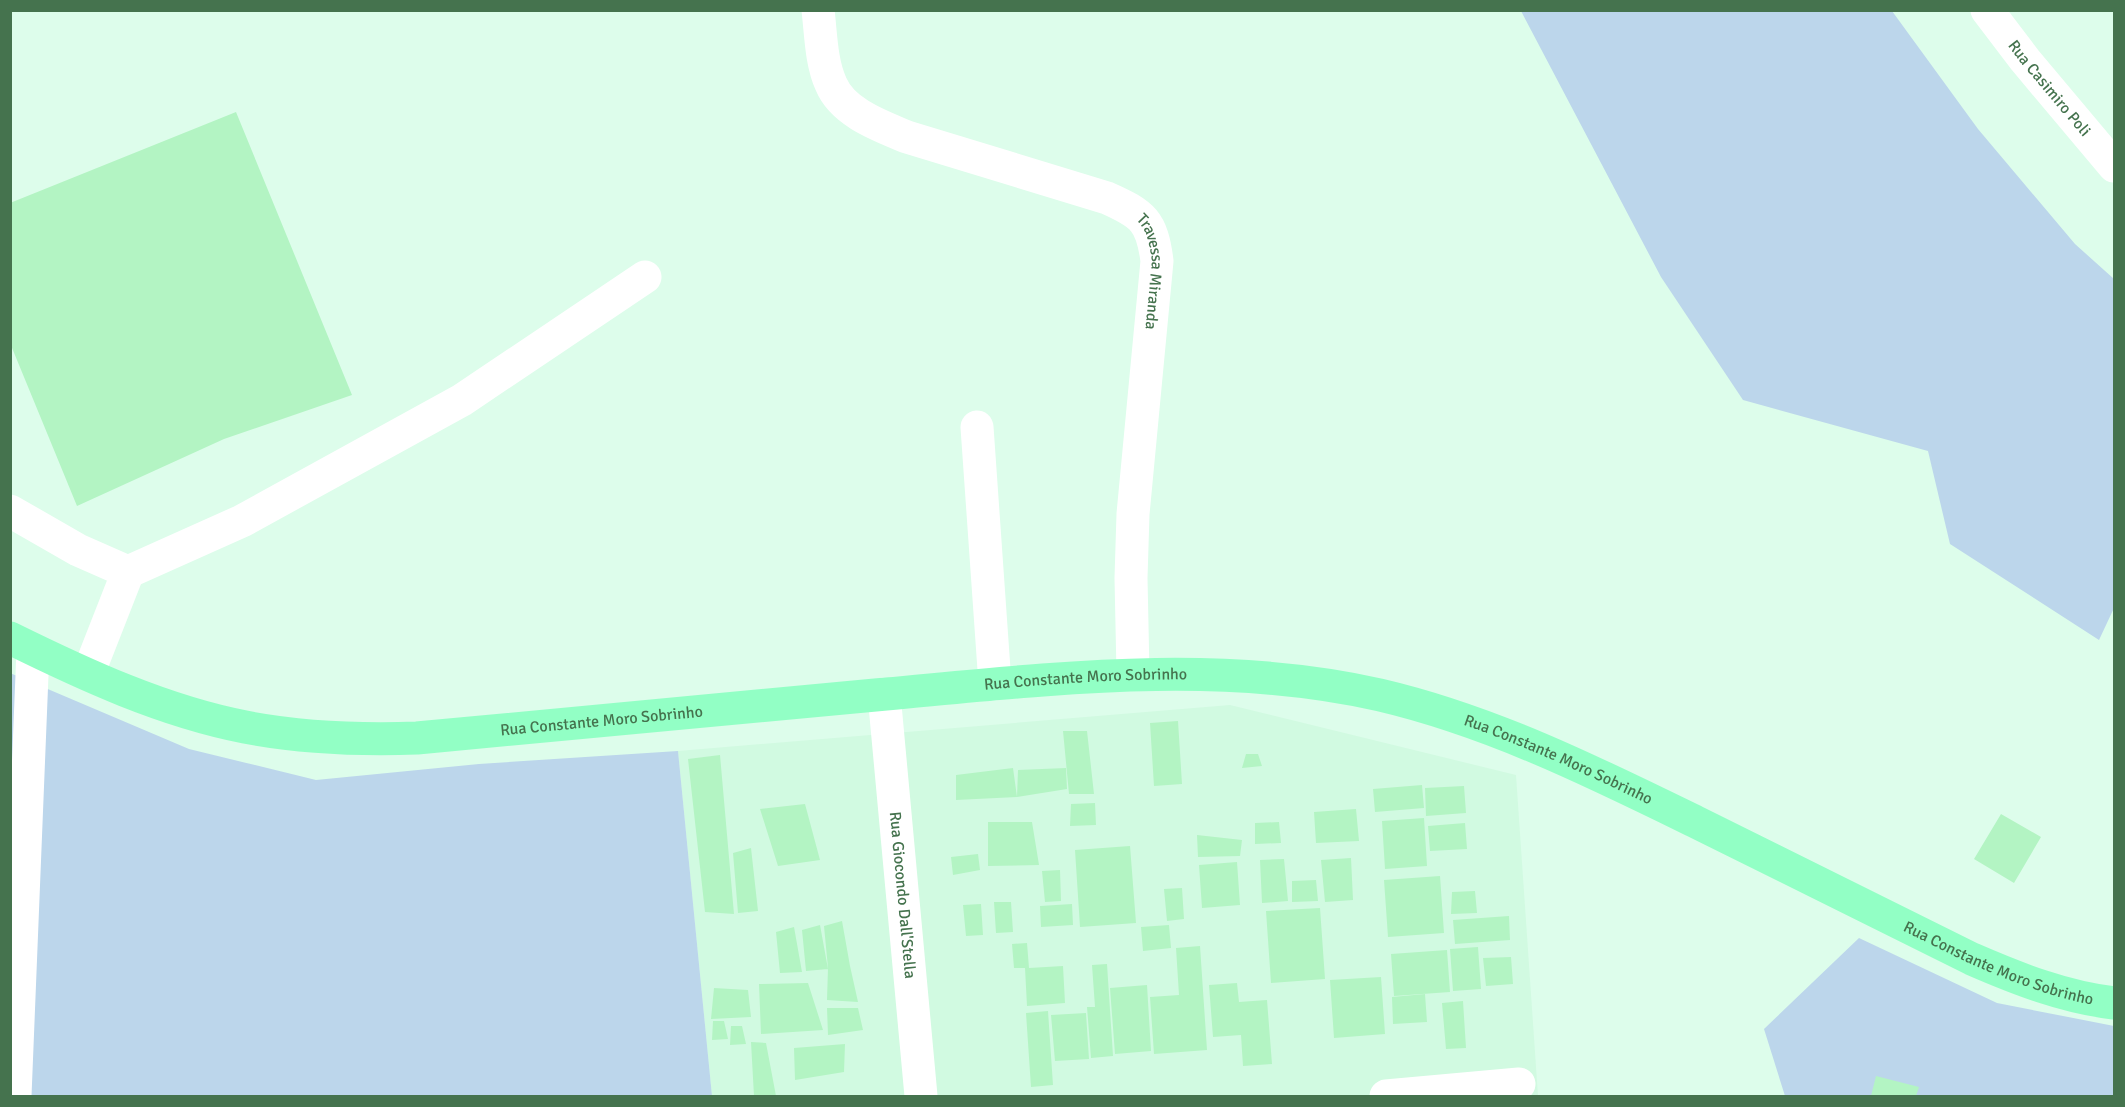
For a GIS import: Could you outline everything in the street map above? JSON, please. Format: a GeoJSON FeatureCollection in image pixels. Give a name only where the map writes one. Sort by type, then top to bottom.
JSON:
{"type":"FeatureCollection","features":[{"type":"Feature","properties":{"kind":"main road","name":"Rua Constante Moro Sobrinho"},"geometry":{"type":"LineString","coordinates":[[22,644],[141,696],[191,714],[245,727],[302,736],[358,740],[417,738],[995,684],[1133,674],[1248,676],[1305,682],[1378,695],[1441,712],[1512,737],[1596,773],[1990,967],[2044,988],[2092,1000],[2115,1003]]}},
{"type":"Feature","properties":{"kind":"street","name":"Travessa Miranda"},"geometry":{"type":"LineString","coordinates":[[818,10],[823,57],[831,86],[848,106],[875,123],[907,137],[1107,198],[1131,209],[1146,221],[1154,238],[1157,261],[1133,514],[1131,578],[1133,674]]}},
{"type":"Feature","properties":{"kind":"street","name":"Rua Casimiro Poli"},"geometry":{"type":"LineString","coordinates":[[1987,10],[2025,60],[2115,166]]}},
{"type":"Feature","properties":{"kind":"street"},"geometry":{"type":"LineString","coordinates":[[88,674],[128,572],[242,521],[462,400],[645,277]]}},
{"type":"Feature","properties":{"kind":"street"},"geometry":{"type":"LineString","coordinates":[[977,428],[995,684]]}},
{"type":"Feature","properties":{"kind":"street"},"geometry":{"type":"LineString","coordinates":[[10,511],[78,550],[128,572]]}},
{"type":"Feature","properties":{"kind":"street"},"geometry":{"type":"LineString","coordinates":[[15,1096],[22,644]]}},
{"type":"Feature","properties":{"kind":"street","name":"Rua Giocondo Dall'Stella"},"geometry":{"type":"LineString","coordinates":[[884,694],[921,1096]]}},
{"type":"Feature","properties":{"kind":"street"},"geometry":{"type":"LineString","coordinates":[[1386,1096],[1519,1084]]}},
{"type":"Feature","properties":{"kind":"shaded area"},"geometry":{"type":"Polygon","coordinates":[[[1521,11],[1892,11],[1978,129],[2075,244],[2114,279],[2114,608],[2099,640],[1950,544],[1928,451],[1743,400],[1661,277],[1521,11]]]}},
{"type":"Feature","properties":{"kind":"shaded area"},"geometry":{"type":"Polygon","coordinates":[[[10,673],[189,749],[316,780],[479,764],[678,751],[712,1096],[11,1096],[10,673]]]}},
{"type":"Feature","properties":{"kind":"shaded area"},"geometry":{"type":"Polygon","coordinates":[[[1230,705],[1516,775],[1538,1096],[712,1096],[678,751],[1230,705]]]}},
{"type":"Feature","properties":{"kind":"shaded area"},"geometry":{"type":"Polygon","coordinates":[[[1859,938],[1997,1003],[2114,1026],[2114,1096],[1785,1096],[1764,1029],[1859,938]]]}},
{"type":"Feature","properties":{"kind":"building"},"geometry":{"type":"Polygon","coordinates":[[[236,112],[352,395],[224,439],[77,506],[10,343],[10,203],[236,112]]]}},
{"type":"Feature","properties":{"kind":"building"},"geometry":{"type":"Polygon","coordinates":[[[1178,721],[1182,784],[1154,786],[1150,723],[1178,721]]]}},
{"type":"Feature","properties":{"kind":"building"},"geometry":{"type":"Polygon","coordinates":[[[1063,731],[1087,731],[1094,794],[1069,794],[1063,731]]]}},
{"type":"Feature","properties":{"kind":"building"},"geometry":{"type":"Polygon","coordinates":[[[1246,754],[1258,754],[1262,766],[1242,768],[1246,754]]]}},
{"type":"Feature","properties":{"kind":"building"},"geometry":{"type":"Polygon","coordinates":[[[720,755],[734,914],[705,912],[688,759],[720,755]]]}},
{"type":"Feature","properties":{"kind":"building"},"geometry":{"type":"Polygon","coordinates":[[[1013,768],[1017,797],[956,800],[956,775],[1013,768]]]}},
{"type":"Feature","properties":{"kind":"building"},"geometry":{"type":"Polygon","coordinates":[[[1066,768],[1067,789],[1017,797],[1018,770],[1066,768]]]}},
{"type":"Feature","properties":{"kind":"building"},"geometry":{"type":"Polygon","coordinates":[[[1422,785],[1424,808],[1375,812],[1373,789],[1422,785]]]}},
{"type":"Feature","properties":{"kind":"building"},"geometry":{"type":"Polygon","coordinates":[[[1464,786],[1466,813],[1426,816],[1425,788],[1464,786]]]}},
{"type":"Feature","properties":{"kind":"building"},"geometry":{"type":"Polygon","coordinates":[[[1095,803],[1096,825],[1070,826],[1071,804],[1095,803]]]}},
{"type":"Feature","properties":{"kind":"building"},"geometry":{"type":"Polygon","coordinates":[[[805,804],[820,860],[778,866],[760,809],[805,804]]]}},
{"type":"Feature","properties":{"kind":"building"},"geometry":{"type":"Polygon","coordinates":[[[1356,809],[1359,841],[1316,843],[1314,812],[1356,809]]]}},
{"type":"Feature","properties":{"kind":"building"},"geometry":{"type":"Polygon","coordinates":[[[2001,814],[2041,837],[2014,883],[1974,859],[2001,814]]]}},
{"type":"Feature","properties":{"kind":"building"},"geometry":{"type":"Polygon","coordinates":[[[1424,818],[1427,866],[1385,869],[1382,821],[1424,818]]]}},
{"type":"Feature","properties":{"kind":"building"},"geometry":{"type":"Polygon","coordinates":[[[988,822],[1032,822],[1039,865],[988,866],[988,822]]]}},
{"type":"Feature","properties":{"kind":"building"},"geometry":{"type":"Polygon","coordinates":[[[1279,822],[1281,843],[1255,844],[1255,823],[1279,822]]]}},
{"type":"Feature","properties":{"kind":"building"},"geometry":{"type":"Polygon","coordinates":[[[1465,823],[1467,849],[1430,851],[1428,826],[1465,823]]]}},
{"type":"Feature","properties":{"kind":"building"},"geometry":{"type":"Polygon","coordinates":[[[1197,835],[1242,840],[1240,856],[1198,857],[1197,835]]]}},
{"type":"Feature","properties":{"kind":"building"},"geometry":{"type":"Polygon","coordinates":[[[1130,846],[1136,923],[1080,927],[1075,850],[1130,846]]]}},
{"type":"Feature","properties":{"kind":"building"},"geometry":{"type":"Polygon","coordinates":[[[751,848],[758,911],[738,913],[733,853],[751,848]]]}},
{"type":"Feature","properties":{"kind":"building"},"geometry":{"type":"Polygon","coordinates":[[[978,854],[980,870],[953,875],[951,857],[978,854]]]}},
{"type":"Feature","properties":{"kind":"building"},"geometry":{"type":"Polygon","coordinates":[[[1351,858],[1353,900],[1325,902],[1321,860],[1351,858]]]}},
{"type":"Feature","properties":{"kind":"building"},"geometry":{"type":"Polygon","coordinates":[[[1284,859],[1288,901],[1262,903],[1260,860],[1284,859]]]}},
{"type":"Feature","properties":{"kind":"building"},"geometry":{"type":"Polygon","coordinates":[[[1237,862],[1240,905],[1202,908],[1199,865],[1237,862]]]}},
{"type":"Feature","properties":{"kind":"building"},"geometry":{"type":"Polygon","coordinates":[[[1060,870],[1061,901],[1045,902],[1042,871],[1060,870]]]}},
{"type":"Feature","properties":{"kind":"building"},"geometry":{"type":"Polygon","coordinates":[[[1440,876],[1444,933],[1388,937],[1384,880],[1440,876]]]}},
{"type":"Feature","properties":{"kind":"building"},"geometry":{"type":"Polygon","coordinates":[[[1316,880],[1318,901],[1292,902],[1292,881],[1316,880]]]}},
{"type":"Feature","properties":{"kind":"building"},"geometry":{"type":"Polygon","coordinates":[[[1182,888],[1184,919],[1167,921],[1164,889],[1182,888]]]}},
{"type":"Feature","properties":{"kind":"building"},"geometry":{"type":"Polygon","coordinates":[[[1475,891],[1477,913],[1451,914],[1452,892],[1475,891]]]}},
{"type":"Feature","properties":{"kind":"building"},"geometry":{"type":"Polygon","coordinates":[[[994,902],[1011,902],[1013,932],[996,933],[994,902]]]}},
{"type":"Feature","properties":{"kind":"building"},"geometry":{"type":"Polygon","coordinates":[[[981,904],[983,935],[966,936],[963,905],[981,904]]]}},
{"type":"Feature","properties":{"kind":"building"},"geometry":{"type":"Polygon","coordinates":[[[1072,904],[1073,925],[1041,927],[1040,906],[1072,904]]]}},
{"type":"Feature","properties":{"kind":"building"},"geometry":{"type":"Polygon","coordinates":[[[1320,908],[1325,979],[1271,983],[1266,911],[1320,908]]]}},
{"type":"Feature","properties":{"kind":"building"},"geometry":{"type":"Polygon","coordinates":[[[1509,916],[1510,940],[1455,944],[1453,920],[1509,916]]]}},
{"type":"Feature","properties":{"kind":"building"},"geometry":{"type":"Polygon","coordinates":[[[842,921],[858,1002],[827,1000],[828,968],[824,926],[842,921]]]}},
{"type":"Feature","properties":{"kind":"building"},"geometry":{"type":"Polygon","coordinates":[[[820,925],[828,969],[806,971],[802,930],[820,925]]]}},
{"type":"Feature","properties":{"kind":"building"},"geometry":{"type":"Polygon","coordinates":[[[1169,925],[1171,948],[1143,951],[1141,927],[1169,925]]]}},
{"type":"Feature","properties":{"kind":"building"},"geometry":{"type":"Polygon","coordinates":[[[794,927],[802,972],[780,973],[776,932],[794,927]]]}},
{"type":"Feature","properties":{"kind":"building"},"geometry":{"type":"Polygon","coordinates":[[[1027,943],[1029,968],[1063,966],[1065,1003],[1027,1006],[1025,968],[1014,968],[1012,944],[1027,943]]]}},
{"type":"Feature","properties":{"kind":"building"},"geometry":{"type":"Polygon","coordinates":[[[1200,946],[1207,1050],[1154,1054],[1150,997],[1179,995],[1176,948],[1200,946]]]}},
{"type":"Feature","properties":{"kind":"building"},"geometry":{"type":"Polygon","coordinates":[[[1478,947],[1481,989],[1453,991],[1450,949],[1478,947]]]}},
{"type":"Feature","properties":{"kind":"building"},"geometry":{"type":"Polygon","coordinates":[[[1447,950],[1450,992],[1394,996],[1391,954],[1447,950]]]}},
{"type":"Feature","properties":{"kind":"building"},"geometry":{"type":"Polygon","coordinates":[[[1511,957],[1513,984],[1486,986],[1483,958],[1511,957]]]}},
{"type":"Feature","properties":{"kind":"building"},"geometry":{"type":"Polygon","coordinates":[[[1107,964],[1113,1056],[1091,1058],[1087,1007],[1095,1007],[1092,965],[1107,964]]]}},
{"type":"Feature","properties":{"kind":"building"},"geometry":{"type":"Polygon","coordinates":[[[1381,977],[1385,1034],[1334,1038],[1330,980],[1381,977]]]}},
{"type":"Feature","properties":{"kind":"building"},"geometry":{"type":"Polygon","coordinates":[[[808,983],[823,1030],[761,1034],[759,984],[808,983]]]}},
{"type":"Feature","properties":{"kind":"building"},"geometry":{"type":"Polygon","coordinates":[[[1237,983],[1239,1002],[1267,1000],[1272,1064],[1243,1066],[1241,1035],[1213,1037],[1209,985],[1237,983]]]}},
{"type":"Feature","properties":{"kind":"building"},"geometry":{"type":"Polygon","coordinates":[[[1147,985],[1151,1051],[1115,1054],[1110,988],[1147,985]]]}},
{"type":"Feature","properties":{"kind":"building"},"geometry":{"type":"Polygon","coordinates":[[[714,988],[748,990],[751,1017],[711,1019],[714,988]]]}},
{"type":"Feature","properties":{"kind":"building"},"geometry":{"type":"Polygon","coordinates":[[[1425,994],[1427,1022],[1393,1024],[1392,997],[1425,994]]]}},
{"type":"Feature","properties":{"kind":"building"},"geometry":{"type":"Polygon","coordinates":[[[1463,1001],[1466,1048],[1446,1049],[1442,1003],[1463,1001]]]}},
{"type":"Feature","properties":{"kind":"building"},"geometry":{"type":"Polygon","coordinates":[[[827,1008],[858,1008],[863,1030],[828,1035],[827,1008]]]}},
{"type":"Feature","properties":{"kind":"building"},"geometry":{"type":"Polygon","coordinates":[[[1048,1011],[1053,1085],[1031,1087],[1026,1013],[1048,1011]]]}},
{"type":"Feature","properties":{"kind":"building"},"geometry":{"type":"Polygon","coordinates":[[[1086,1013],[1089,1059],[1055,1061],[1051,1015],[1086,1013]]]}},
{"type":"Feature","properties":{"kind":"building"},"geometry":{"type":"Polygon","coordinates":[[[713,1021],[724,1021],[728,1039],[712,1040],[713,1021]]]}},
{"type":"Feature","properties":{"kind":"building"},"geometry":{"type":"Polygon","coordinates":[[[731,1026],[742,1026],[746,1044],[730,1045],[731,1026]]]}},
{"type":"Feature","properties":{"kind":"building"},"geometry":{"type":"Polygon","coordinates":[[[751,1042],[766,1043],[776,1096],[754,1096],[751,1042]]]}},
{"type":"Feature","properties":{"kind":"building"},"geometry":{"type":"Polygon","coordinates":[[[845,1044],[844,1072],[795,1080],[794,1048],[845,1044]]]}},
{"type":"Feature","properties":{"kind":"building"},"geometry":{"type":"Polygon","coordinates":[[[1876,1076],[1919,1087],[1916,1096],[1871,1096],[1876,1076]]]}}]}
